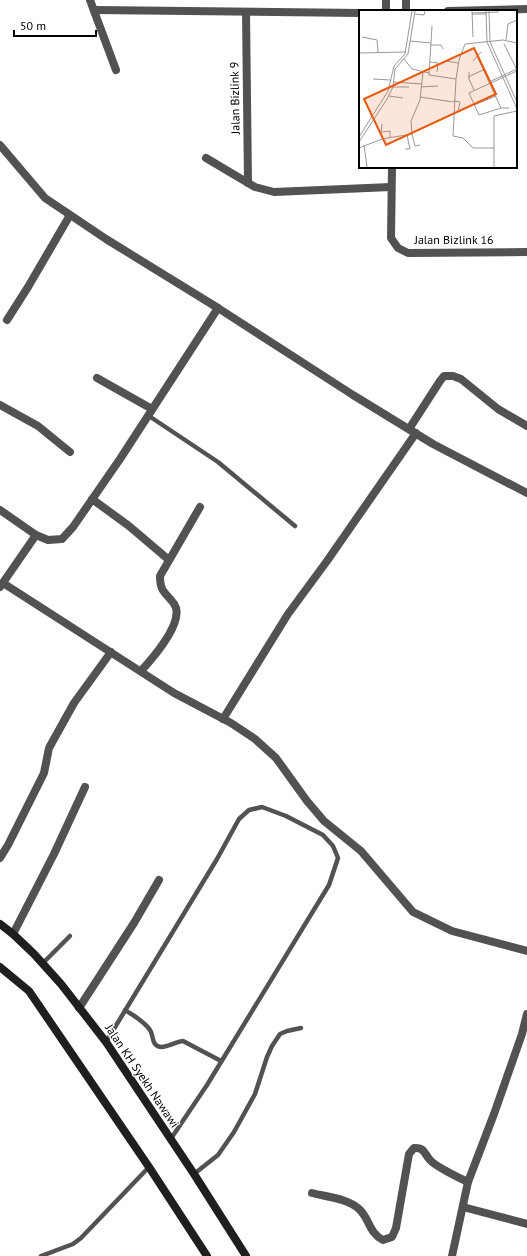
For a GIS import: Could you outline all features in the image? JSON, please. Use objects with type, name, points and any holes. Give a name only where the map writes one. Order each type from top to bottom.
[{"type":"main road","name":"Jalan KH Syekh Nawawi","points":[[0,924],[14,934],[61,984],[106,1042],[194,1174],[246,1256]]},
{"type":"main road","points":[[0,967],[29,991],[149,1167],[207,1256]]},
{"type":"street","points":[[90,0],[116,70]]},
{"type":"street","points":[[488,10],[527,9]]},
{"type":"street","points":[[94,10],[359,12]]},
{"type":"street","name":"Jalan Bizlink 9","points":[[246,12],[248,183]]},
{"type":"street","points":[[0,145],[45,198],[106,239],[145,262],[433,444],[527,493]]},
{"type":"street","points":[[206,158],[248,183],[260,189],[274,192],[391,187]]},
{"type":"street","name":"Jalan Bizlink 16","points":[[392,168],[391,238],[398,248],[408,253],[527,252]]},
{"type":"street","points":[[7,320],[70,215]]},
{"type":"street","points":[[0,510],[36,535],[48,540],[62,540],[73,528],[92,500],[218,308]]},
{"type":"street","points":[[223,719],[288,614],[327,561],[412,431],[444,376],[461,379],[498,409],[527,426]]},
{"type":"street","points":[[97,378],[150,412]]},
{"type":"street","points":[[0,405],[38,426],[70,452]]},
{"type":"street","points":[[92,500],[129,526],[169,560]]},
{"type":"street","points":[[141,671],[172,629],[176,616],[176,607],[160,587],[160,576],[200,506]]},
{"type":"street","points":[[36,535],[1,585],[111,652],[174,693],[223,719],[256,739],[276,758],[307,801],[324,821],[361,851],[413,912],[452,931],[527,951]]},
{"type":"street","points":[[0,858],[44,773],[49,748],[74,703],[111,652]]},
{"type":"street","points":[[14,934],[54,854],[85,787]]},
{"type":"street","points":[[79,1008],[130,929],[159,880]]},
{"type":"street","points":[[452,1256],[468,1182],[494,1114],[522,1034],[527,1014]]},
{"type":"street","points":[[312,1193],[348,1202],[359,1209],[376,1236],[383,1240],[392,1237],[396,1228],[409,1154],[414,1148],[419,1148],[431,1161],[468,1182]]},
{"type":"street","points":[[463,1207],[527,1224]]},
{"type":"lane","points":[[150,412],[218,462],[295,526]]},
{"type":"lane","points":[[106,1042],[217,859],[239,819],[249,810],[262,807],[286,816],[322,835],[333,846],[338,858],[329,885],[207,1085],[170,1140]]},
{"type":"lane","points":[[42,963],[70,936]]},
{"type":"lane","points":[[125,1010],[143,1022],[152,1033],[153,1043],[158,1046],[168,1046],[182,1041],[221,1061]]},
{"type":"lane","points":[[194,1174],[218,1155],[234,1132],[255,1094],[267,1057],[280,1034],[301,1028]]},
{"type":"lane","points":[[41,1256],[73,1244],[81,1238],[149,1167]]}]
